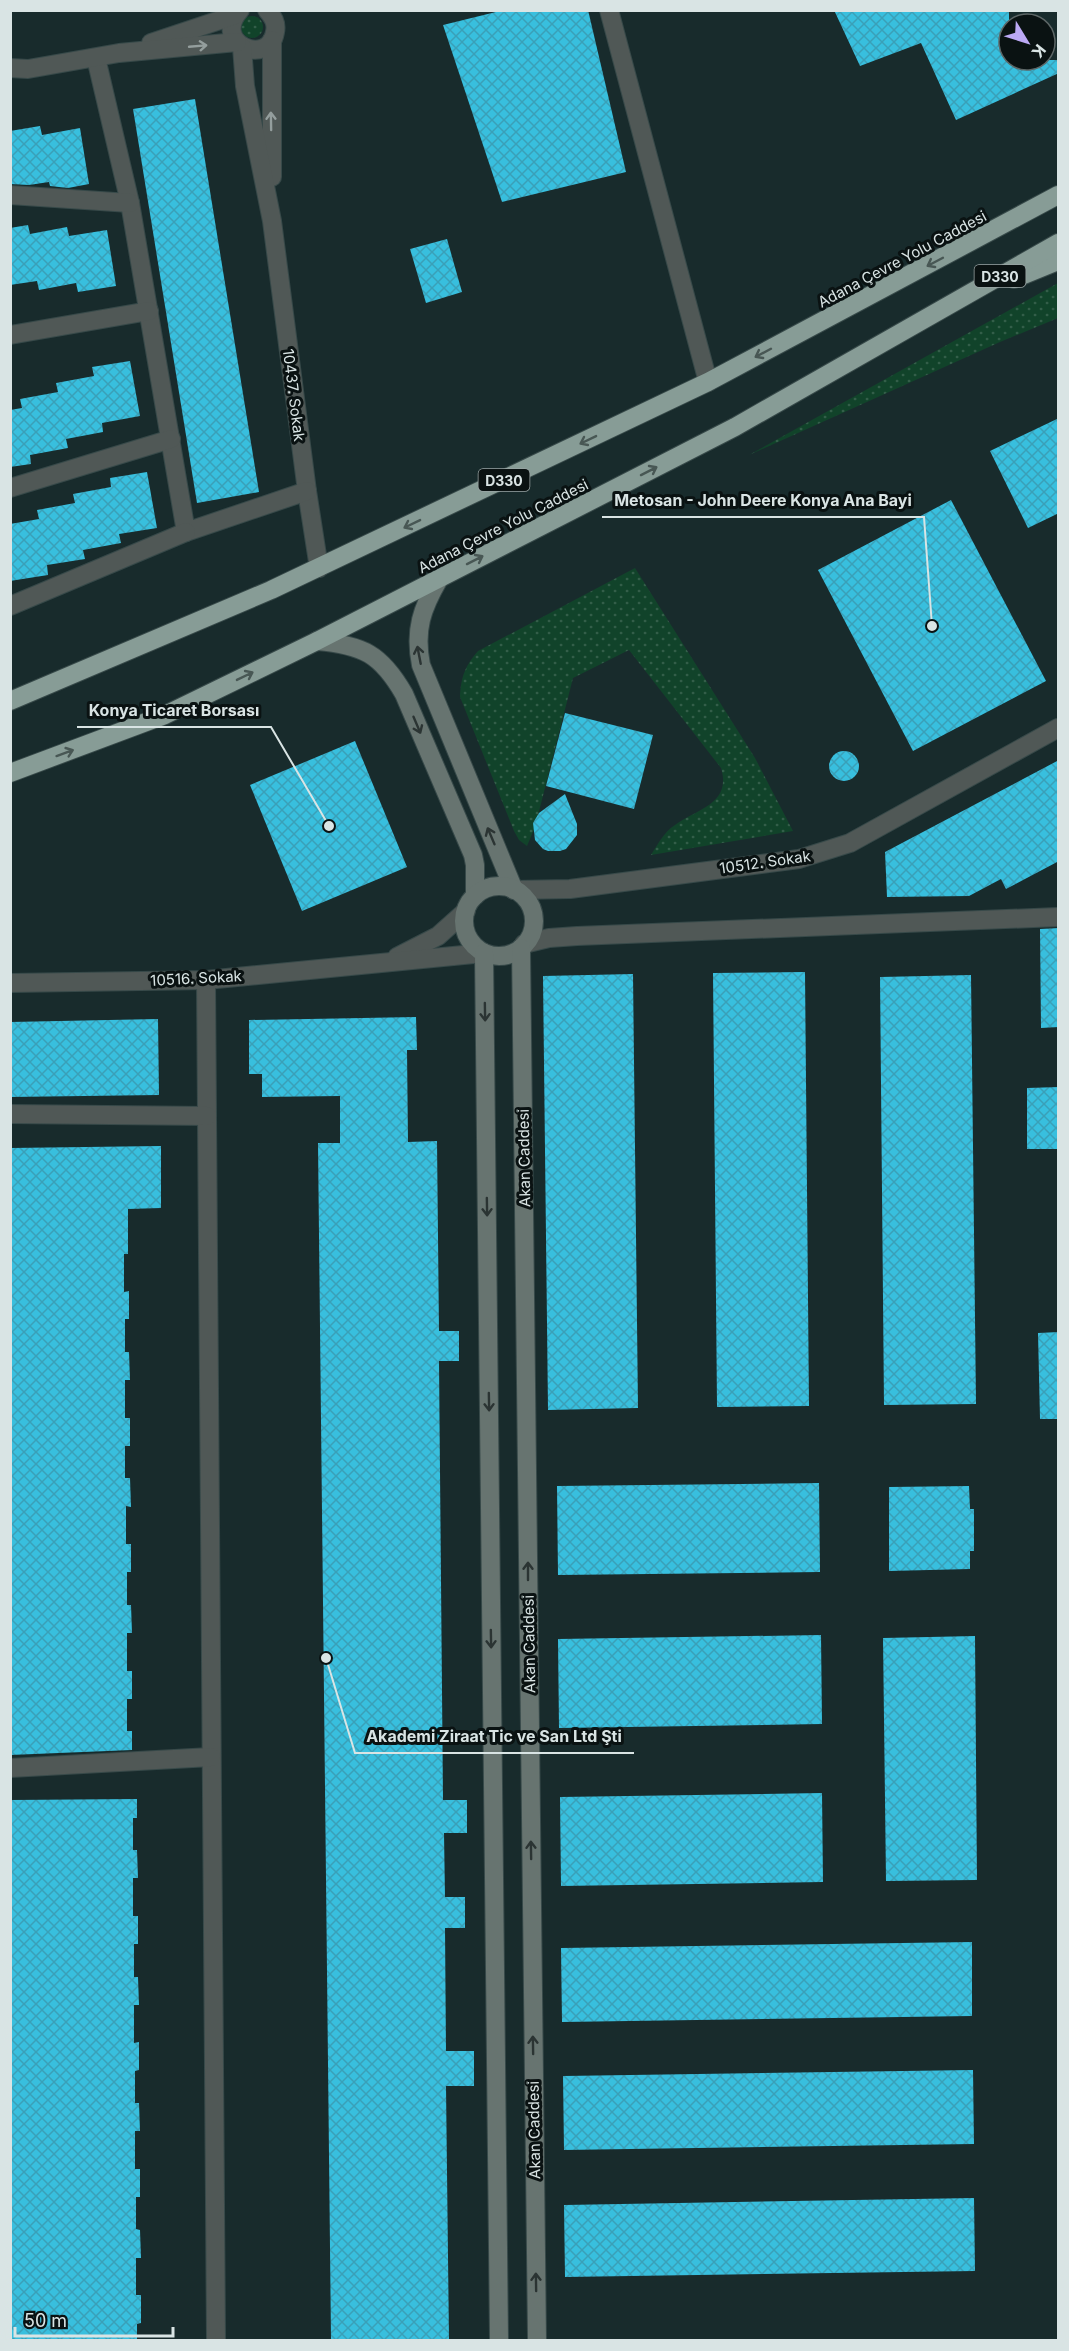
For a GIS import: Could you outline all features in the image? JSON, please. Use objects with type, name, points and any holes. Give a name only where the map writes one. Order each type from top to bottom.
[{"type":"highway","points":[[987,234],[1059,182]]},
{"type":"highway","name":"Adana Çevre Yolu Caddesi","points":[[10,701],[319,568],[708,382],[1059,195]]},
{"type":"highway","name":"Adana Çevre Yolu Caddesi","points":[[10,773],[165,716],[440,579],[735,427],[1059,243]]},
{"type":"highway","points":[[941,310],[1059,261]]},
{"type":"street","points":[[609,10],[708,382]]},
{"type":"street","points":[[119,54],[238,13]]},
{"type":"street","name":"10437. Sokak","points":[[238,13],[231,29],[239,44],[272,221],[306,491],[319,568]]},
{"type":"street","name":"10437. Sokak","points":[[272,13],[276,29],[272,40],[272,221]]},
{"type":"street","points":[[10,68],[28,69],[119,54],[239,44],[255,50],[272,40]]},
{"type":"street","points":[[96,58],[130,203],[186,532]]},
{"type":"street","points":[[10,195],[130,203]]},
{"type":"street","points":[[10,334],[148,311]]},
{"type":"street","points":[[10,488],[171,439]]},
{"type":"street","points":[[10,606],[186,532],[306,491]]},
{"type":"street","points":[[317,641],[342,643],[361,650],[381,661],[393,676],[404,694],[473,855],[475,865],[470,903],[464,922],[466,933],[475,947],[484,953],[500,956],[511,954],[522,946],[532,930],[532,912],[527,902],[514,890],[421,664],[417,646],[418,629],[423,610],[440,579]]},
{"type":"street","name":"10512. Sokak","points":[[514,890],[570,889],[799,859],[823,853],[850,843],[1059,728]]},
{"type":"street","points":[[382,964],[438,936],[485,889],[496,887],[514,890]]},
{"type":"street","points":[[522,946],[564,937],[1059,917]]},
{"type":"street","name":"Akan Caddesi","points":[[522,946],[537,2340]]},
{"type":"street","points":[[484,953],[499,2340]]},
{"type":"street","name":"10516. Sokak","points":[[10,983],[206,980],[484,953]]},
{"type":"street","points":[[206,980],[216,2340]]},
{"type":"street","points":[[10,1114],[207,1116]]},
{"type":"street","points":[[10,1768],[211,1757]]},
{"type":"green space","points":[[248,16],[256,16],[263,23],[263,31],[256,38],[248,38],[241,31],[241,23]]},
{"type":"green space","points":[[1058,283],[1058,318],[749,455]]},
{"type":"green space","points":[[635,568],[755,758],[793,831],[651,855],[671,828],[717,798],[722,790],[723,780],[721,768],[629,650],[573,678],[535,827],[527,846],[519,840],[460,697],[464,672],[478,651]]},
{"type":"building","points":[[504,10],[588,10],[626,172],[502,202],[443,25]]},
{"type":"building","points":[[834,10],[1009,10],[1009,12],[997,12],[997,72],[1057,72],[1057,60],[1059,60],[1059,73],[956,120],[921,43],[860,66]]},
{"type":"building","points":[[195,99],[259,492],[197,503],[133,109]]},
{"type":"building","points":[[40,126],[42,135],[80,128],[89,184],[68,188],[50,186],[49,182],[29,185],[10,184],[10,131]]},
{"type":"building","points":[[28,225],[30,234],[67,227],[69,236],[107,230],[116,286],[78,292],[76,283],[39,290],[37,281],[10,285],[10,228]]},
{"type":"building","points":[[447,239],[462,292],[426,303],[410,249]]},
{"type":"building","points":[[130,361],[140,416],[102,423],[103,432],[66,439],[68,448],[30,455],[31,464],[10,467],[10,410],[22,408],[20,399],[58,392],[56,383],[94,376],[92,367]]},
{"type":"building","points":[[1059,418],[1059,513],[1028,528],[990,451]]},
{"type":"building","points":[[147,472],[157,528],[119,534],[121,543],[83,550],[85,559],[47,565],[48,575],[10,581],[10,524],[39,519],[37,510],[75,503],[73,494],[111,487],[110,478]]},
{"type":"building","points":[[951,500],[1046,681],[913,751],[818,570]]},
{"type":"building","points":[[565,713],[653,735],[634,809],[546,786]]},
{"type":"building","points":[[355,741],[407,867],[302,911],[250,785]]},
{"type":"building","points":[[844,751],[854,756],[859,766],[854,776],[844,781],[834,776],[829,766],[834,756]]},
{"type":"building","points":[[1059,760],[1059,861],[1006,889],[1001,879],[969,896],[887,897],[885,852]]},
{"type":"building","points":[[565,794],[577,824],[577,835],[566,849],[548,851],[535,840],[533,823],[539,813]]},
{"type":"building","points":[[1059,928],[1059,1027],[1041,1028],[1040,929]]},
{"type":"building","points":[[805,972],[809,1406],[717,1407],[713,973]]},
{"type":"building","points":[[633,974],[638,1408],[548,1410],[543,976]]},
{"type":"building","points":[[971,975],[976,1404],[884,1405],[880,977]]},
{"type":"building","points":[[416,1017],[417,1050],[407,1050],[408,1142],[437,1141],[439,1331],[459,1331],[459,1361],[439,1361],[443,1800],[467,1800],[467,1833],[444,1833],[445,1897],[465,1897],[465,1928],[445,1928],[446,2051],[474,2051],[474,2086],[446,2086],[449,2340],[331,2340],[318,1143],[340,1143],[340,1096],[262,1097],[262,1074],[249,1074],[249,1020]]},
{"type":"building","points":[[158,1019],[159,1095],[10,1097],[10,1022]]},
{"type":"building","points":[[1059,1087],[1059,1149],[1027,1149],[1027,1088]]},
{"type":"building","points":[[161,1146],[161,1208],[128,1209],[128,1254],[124,1254],[124,1292],[129,1291],[129,1319],[125,1319],[125,1352],[129,1352],[130,1380],[125,1380],[125,1418],[130,1418],[130,1446],[125,1446],[125,1478],[130,1478],[131,1507],[126,1506],[126,1544],[131,1544],[131,1572],[127,1572],[127,1605],[131,1605],[132,1633],[127,1633],[127,1671],[132,1671],[132,1699],[127,1699],[127,1731],[132,1731],[132,1750],[10,1755],[10,1148]]},
{"type":"building","points":[[1059,1332],[1059,1419],[1040,1419],[1038,1333]]},
{"type":"building","points":[[819,1483],[820,1572],[558,1575],[557,1486]]},
{"type":"building","points":[[969,1486],[970,1509],[974,1509],[974,1551],[970,1551],[970,1569],[889,1571],[889,1487]]},
{"type":"building","points":[[821,1635],[822,1724],[559,1728],[558,1639]]},
{"type":"building","points":[[975,1636],[977,1880],[886,1881],[883,1638]]},
{"type":"building","points":[[822,1793],[823,1882],[561,1886],[560,1797]]},
{"type":"building","points":[[137,1799],[137,1818],[133,1818],[133,1850],[137,1850],[138,1878],[133,1878],[133,1916],[138,1916],[138,1944],[134,1944],[134,1977],[138,1977],[139,2005],[134,2005],[134,2043],[139,2042],[139,2070],[135,2071],[135,2103],[139,2103],[140,2131],[135,2131],[135,2169],[140,2169],[140,2197],[136,2197],[136,2229],[140,2230],[141,2258],[136,2258],[136,2295],[141,2295],[141,2323],[137,2324],[137,2340],[10,2340],[10,1800]]},
{"type":"building","points":[[972,1942],[972,2016],[562,2022],[561,1948]]},
{"type":"building","points":[[973,2070],[974,2144],[564,2150],[563,2076]]},
{"type":"building","points":[[974,2198],[975,2271],[565,2277],[564,2205]]},
{"type":"place","name":"Metosan - John Deere Konya Ana Bayi","points":[[932,626]]},
{"type":"place","name":"Konya Ticaret Borsası","points":[[329,826]]},
{"type":"place","name":"Akademi Ziraat Tic ve San Ltd Şti","points":[[326,1658]]}]
